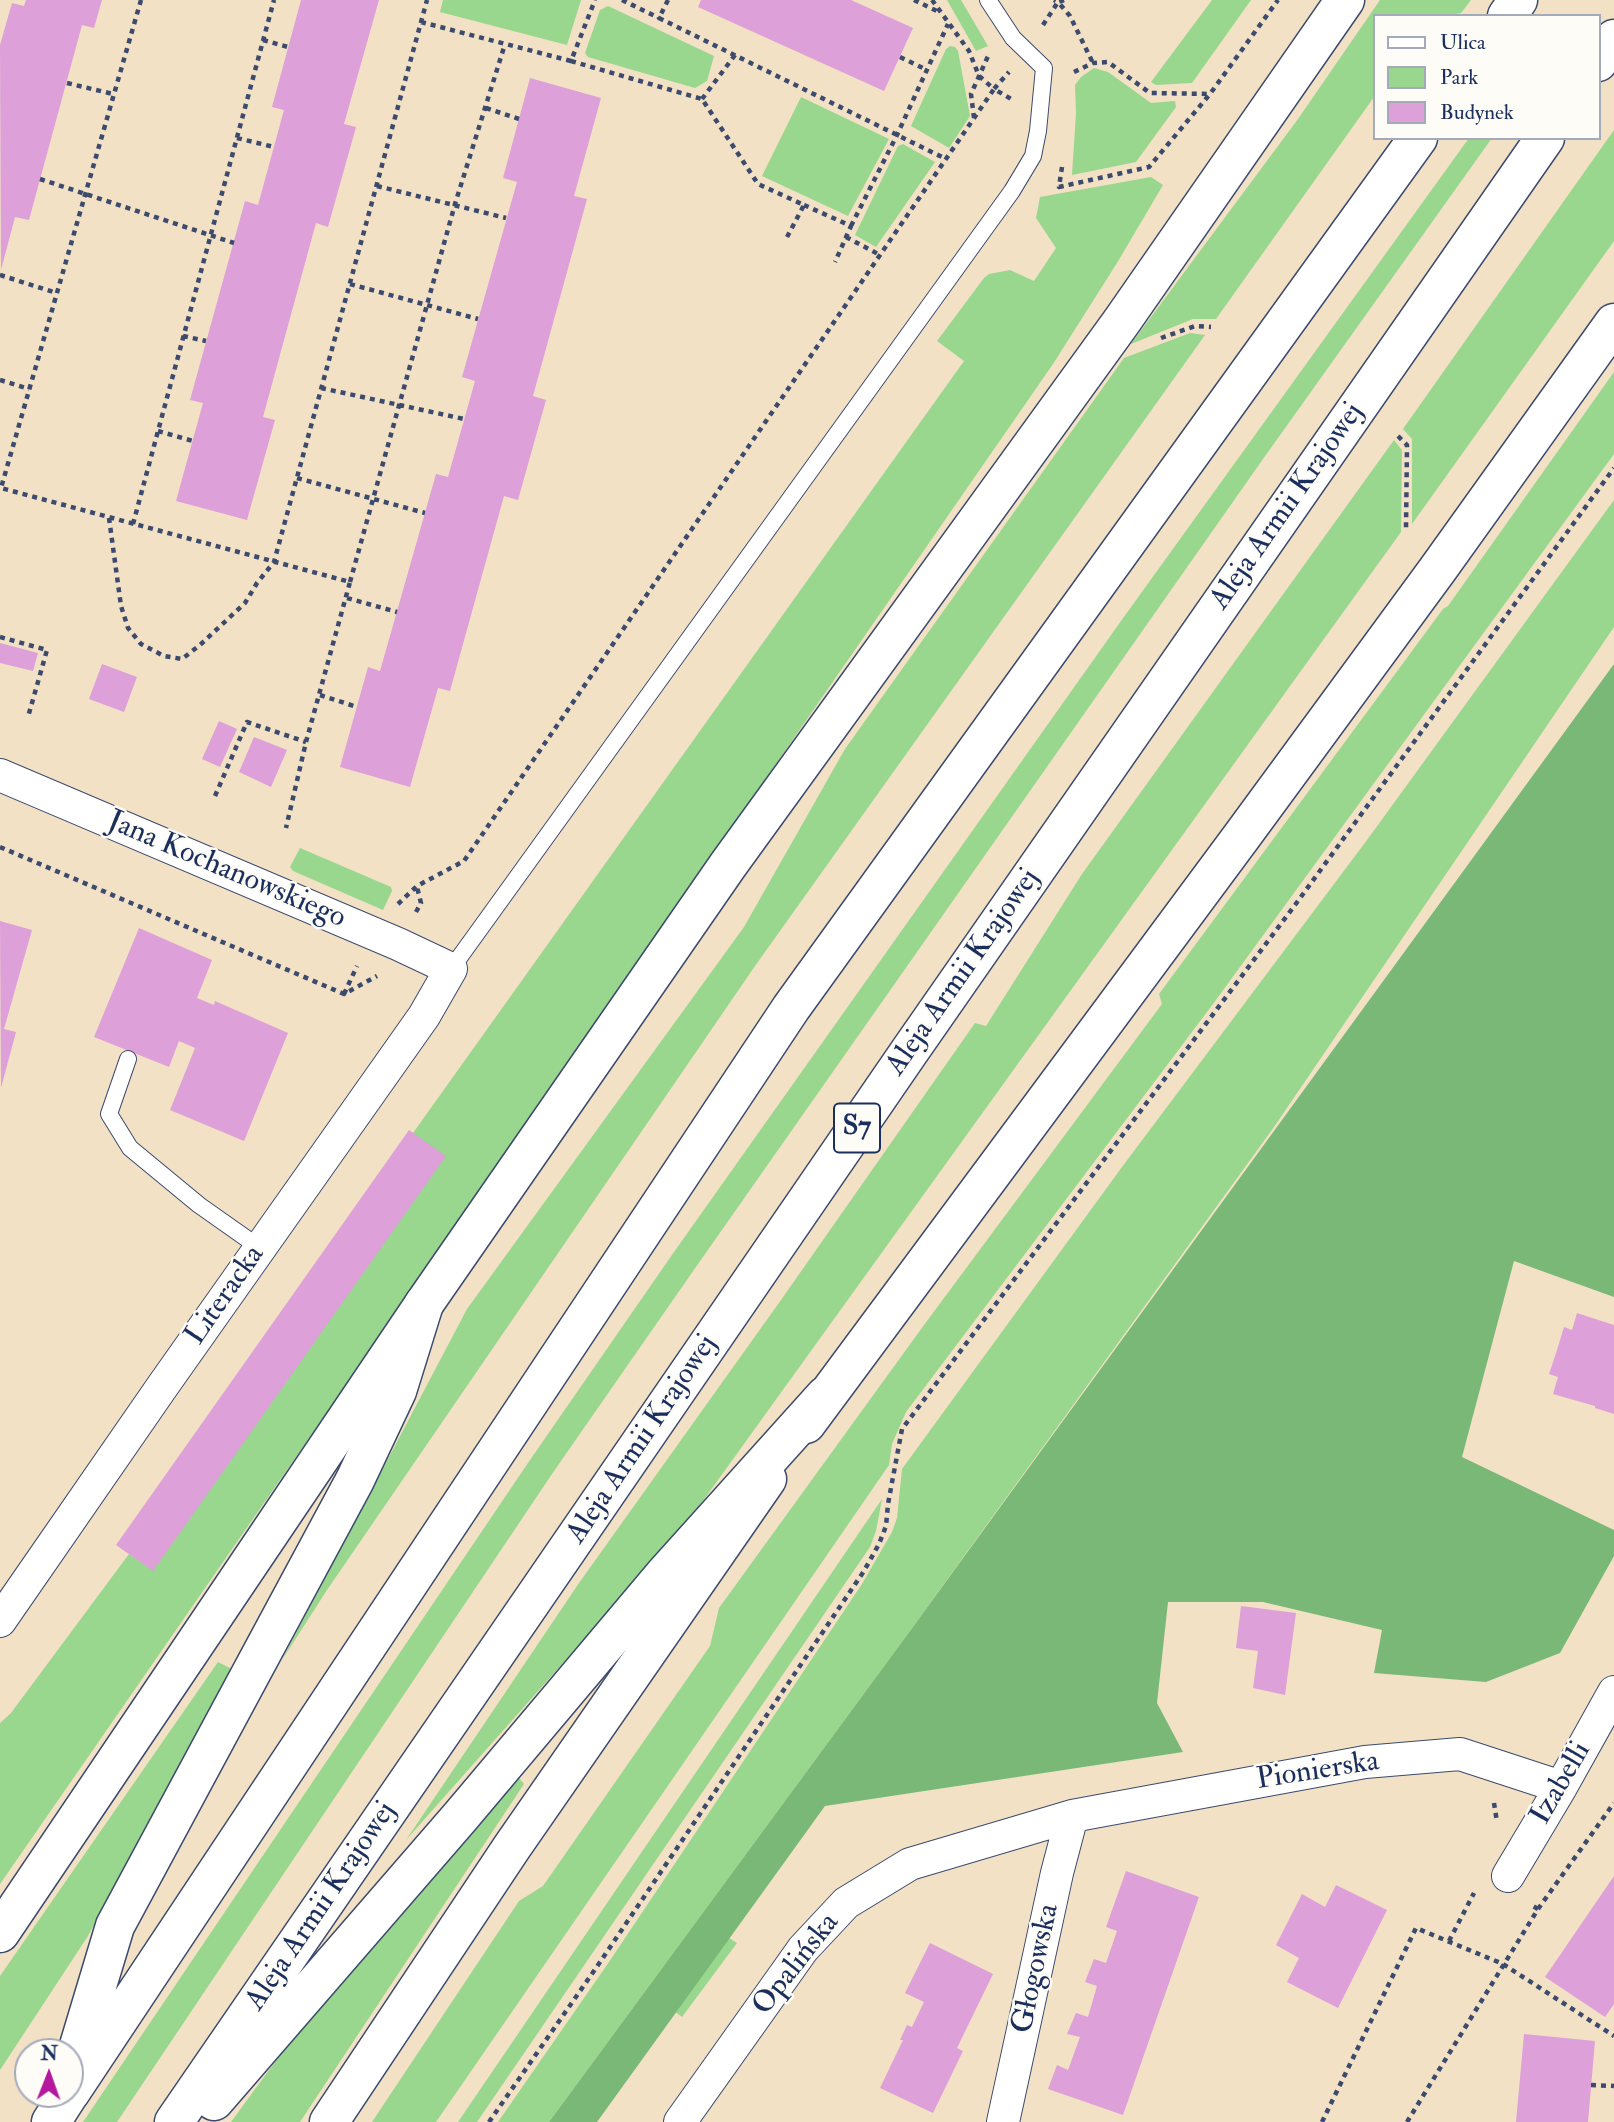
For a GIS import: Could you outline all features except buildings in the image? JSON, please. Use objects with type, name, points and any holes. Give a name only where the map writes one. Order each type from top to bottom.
[{"type":"main road","points":[[0,1933],[424,1304],[728,865],[1114,333],[1345,0]]},
{"type":"main road","points":[[1600,59],[1614,39]]},
{"type":"main road","points":[[84,2068],[791,1008],[1417,140]]},
{"type":"main road","name":"Aleja Armii Krajowej","points":[[174,2122],[909,1052],[1544,140]]},
{"type":"main road","points":[[329,2122],[512,1847],[825,1396],[1242,836],[1614,323]]},
{"type":"main road","points":[[82,2038],[115,1926],[355,1480],[397,1391],[424,1304]]},
{"type":"main road","points":[[196,2122],[664,1576],[825,1396]]},
{"type":"street","name":"Jana Kochanowskiego","points":[[0,775],[451,969]]},
{"type":"street","name":"Literacka","points":[[0,1621],[424,1016],[451,969]]},
{"type":"street","name":"Izabelli","points":[[1508,1876],[1562,1787],[1614,1692]]},
{"type":"street","name":"Pionierska","points":[[1072,1816],[1365,1762],[1460,1754],[1562,1787]]},
{"type":"street","name":"Opalińska","points":[[680,2122],[803,1949],[846,1903],[910,1864],[1072,1816]]},
{"type":"street","name":"Głogowska","points":[[1003,2122],[1072,1816]]},
{"type":"lane","points":[[451,969],[1018,183],[1033,156],[1044,68],[1013,38],[988,0]]},
{"type":"lane","points":[[128,1059],[109,1114],[130,1148],[200,1205],[260,1248]]},
{"type":"path","points":[[141,0],[0,490],[350,582]]},
{"type":"path","points":[[133,524],[274,0]]},
{"type":"path","points":[[108,517],[121,606],[128,628],[141,644],[164,656],[182,659],[200,645],[245,603],[274,562],[427,0]]},
{"type":"path","points":[[571,61],[595,0]]},
{"type":"path","points":[[622,0],[946,159]]},
{"type":"path","points":[[659,18],[667,0]]},
{"type":"path","points":[[914,0],[940,12]]},
{"type":"path","points":[[1064,0],[1058,2],[1070,16],[1093,63]]},
{"type":"path","points":[[1063,160],[1059,187],[1149,167],[1210,94],[1278,0]]},
{"type":"path","points":[[421,22],[702,99],[758,184],[851,226]]},
{"type":"path","points":[[835,261],[948,24]]},
{"type":"path","points":[[263,40],[288,47]]},
{"type":"path","points":[[286,828],[306,742],[401,404],[426,304],[505,44]]},
{"type":"path","points":[[702,99],[735,55]]},
{"type":"path","points":[[900,57],[927,70]]},
{"type":"path","points":[[1071,78],[1074,71],[1093,63],[1108,62],[1150,93],[1210,94]]},
{"type":"path","points":[[67,83],[114,94]]},
{"type":"path","points":[[0,847],[344,994],[376,977],[421,903],[417,886],[464,861],[994,89]]},
{"type":"path","points":[[486,108],[519,119]]},
{"type":"path","points":[[237,138],[274,147]]},
{"type":"path","points":[[40,179],[234,243]]},
{"type":"path","points":[[377,186],[506,218]]},
{"type":"path","points":[[786,239],[804,205]]},
{"type":"path","points":[[846,237],[880,255]]},
{"type":"path","points":[[0,275],[57,293]]},
{"type":"path","points":[[350,284],[478,319]]},
{"type":"path","points":[[1150,342],[1195,326],[1211,327]]},
{"type":"path","points":[[183,337],[206,341]]},
{"type":"path","points":[[0,380],[30,389]]},
{"type":"path","points":[[321,388],[464,419]]},
{"type":"path","points":[[158,431],[193,441]]},
{"type":"path","points":[[1398,436],[1407,445],[1406,529]]},
{"type":"path","points":[[489,2122],[864,1571],[886,1527],[902,1429],[1295,905],[1614,468]]},
{"type":"path","points":[[297,478],[425,513]]},
{"type":"path","points":[[347,597],[397,612]]},
{"type":"path","points":[[0,637],[47,650],[28,717]]},
{"type":"path","points":[[320,695],[357,707]]},
{"type":"path","points":[[215,796],[247,722],[306,742]]},
{"type":"path","points":[[1493,1795],[1497,1823]]},
{"type":"path","points":[[1407,2122],[1538,1909],[1614,1803]]},
{"type":"path","points":[[1450,1941],[1476,1889]]},
{"type":"path","points":[[1529,1904],[1538,1909]]},
{"type":"path","points":[[1322,2122],[1416,1928],[1503,1964],[1614,2036]]},
{"type":"path","points":[[1591,2085],[1614,2086]]},
{"type":"green space","points":[[443,0],[581,0],[567,45],[440,12]]},
{"type":"green space","points":[[947,0],[961,0],[988,46],[976,51]]},
{"type":"green space","points":[[1212,0],[1251,0],[1192,83],[1156,85],[1151,82]]},
{"type":"green space","points":[[1380,0],[1471,0],[1461,13],[1456,14],[1372,14],[1372,100],[1216,319],[1193,319],[1131,344],[1298,119]]},
{"type":"green space","points":[[608,6],[714,56],[707,81],[695,88],[588,57],[585,53],[600,10]]},
{"type":"green space","points":[[950,46],[958,51],[970,116],[949,148],[911,126],[946,49]]},
{"type":"green space","points":[[1094,68],[1108,72],[1151,103],[1175,101],[1176,107],[1136,162],[1072,175],[1075,85]]},
{"type":"green space","points":[[801,97],[889,139],[848,216],[762,176]]},
{"type":"green space","points":[[1614,130],[1614,241],[1412,524],[1412,439],[1403,429]]},
{"type":"green space","points":[[1468,140],[1491,140],[1263,459],[554,1471],[117,2122],[83,2122],[530,1460],[1121,621]]},
{"type":"green space","points":[[903,144],[935,162],[876,247],[855,235],[898,146]]},
{"type":"green space","points":[[1151,177],[1163,185],[1053,364],[0,1884],[0,1723],[11,1713],[129,1554],[153,1570],[413,1133],[964,361],[937,341],[989,274],[1010,270],[1034,281],[1056,248],[1036,218],[1040,197]]},
{"type":"green space","points":[[1190,333],[1205,335],[755,966],[327,1590],[282,1660],[467,1309],[744,927],[845,749],[1124,358]]},
{"type":"green space","points":[[1614,372],[1614,454],[1213,1004],[906,1412],[892,1444],[889,1465],[436,2122],[372,2122],[519,1901],[543,1886],[710,1646],[719,1608],[1162,1004],[1159,994],[1443,609],[1448,606]]},
{"type":"green space","points":[[1394,440],[1402,450],[1401,532],[687,1523],[406,1840],[579,1583],[975,1023],[986,1026],[1082,874]]},
{"type":"green space","points":[[1614,500],[1614,627],[1274,1127],[907,1635],[549,2122],[498,2122],[609,1962],[862,1584],[892,1532],[897,1518],[902,1469],[1122,1167],[1367,840]]},
{"type":"green space","points":[[1614,664],[1614,1297],[1514,1261],[1462,1457],[1614,1530],[1614,1556],[1560,1653],[1486,1682],[1374,1673],[1382,1630],[1263,1602],[1168,1602],[1157,1703],[1183,1752],[825,1806],[597,2122],[549,2122],[907,1635]]},
{"type":"green space","points":[[300,848],[391,887],[392,891],[383,910],[293,871],[290,867]]},
{"type":"green space","points":[[882,1499],[870,1547],[477,2122],[458,2122]]},
{"type":"green space","points":[[218,1662],[232,1669],[88,1936],[21,2038],[14,2038],[14,2049],[0,2070],[0,1976]]},
{"type":"green space","points":[[519,1778],[524,1784],[300,2122],[231,2122],[316,2006],[388,1919]]},
{"type":"green space","points":[[710,1926],[737,1943],[682,2017],[654,1996]]}]
